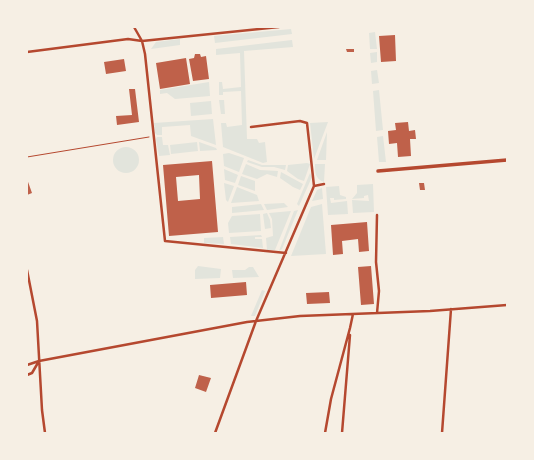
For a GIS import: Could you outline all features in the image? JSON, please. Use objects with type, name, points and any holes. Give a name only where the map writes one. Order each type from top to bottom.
[{"type":"street","points":[[134,27],[142,41],[165,241],[286,253]]},
{"type":"street","points":[[27,52],[128,39],[142,41],[279,27]]},
{"type":"street","points":[[215,433],[256,321],[315,182],[307,124],[300,121],[251,127]]},
{"type":"street","points":[[378,171],[507,160]]},
{"type":"street","points":[[314,186],[324,184]]},
{"type":"street","points":[[377,215],[376,262],[379,291],[377,313]]},
{"type":"street","points":[[27,270],[37,321],[42,410],[45,433]]},
{"type":"street","points":[[27,365],[39,361],[256,321],[300,316],[507,305]]},
{"type":"street","points":[[442,433],[450,309]]},
{"type":"street","points":[[342,433],[352,314]]},
{"type":"street","points":[[325,433],[330,399],[350,328]]},
{"type":"street","points":[[27,375],[32,374],[39,361]]},
{"type":"path","points":[[27,157],[154,137]]},
{"type":"shaded area","points":[[291,29],[292,34],[215,43],[214,36]]},
{"type":"shaded area","points":[[375,32],[377,49],[370,49],[369,33]]},
{"type":"shaded area","points":[[180,39],[180,45],[151,49],[156,42]]},
{"type":"shaded area","points":[[292,40],[293,47],[244,51],[247,139],[257,139],[259,143],[265,142],[267,162],[263,163],[223,147],[221,123],[226,123],[227,127],[242,125],[241,91],[223,92],[223,95],[219,95],[219,82],[222,82],[223,89],[241,87],[240,53],[216,55],[216,49]]},
{"type":"shaded area","points":[[377,52],[377,62],[371,63],[370,53]]},
{"type":"shaded area","points":[[377,70],[379,83],[372,84],[371,71]]},
{"type":"shaded area","points":[[209,82],[210,96],[175,99],[167,93],[160,94],[160,90]]},
{"type":"shaded area","points":[[379,90],[383,130],[376,131],[373,91]]},
{"type":"shaded area","points":[[219,100],[224,100],[225,114],[221,114]]},
{"type":"shaded area","points":[[211,101],[212,114],[191,116],[190,103]]},
{"type":"shaded area","points":[[213,119],[216,145],[191,136],[190,125],[162,127],[162,135],[157,135],[155,133],[154,123]]},
{"type":"shaded area","points":[[328,122],[314,159],[310,123]]},
{"type":"shaded area","points":[[327,132],[326,160],[317,160]]},
{"type":"shaded area","points":[[383,136],[386,162],[379,162],[377,137]]},
{"type":"shaded area","points":[[157,137],[162,137],[163,145],[168,145],[170,155],[159,156],[156,139]]},
{"type":"shaded area","points":[[197,142],[198,151],[171,154],[170,145]]},
{"type":"shaded area","points":[[199,142],[216,148],[217,150],[200,151]]},
{"type":"shaded area","points":[[126,147],[135,151],[139,160],[135,169],[126,173],[117,169],[113,160],[117,151]]},
{"type":"shaded area","points":[[229,153],[244,158],[239,172],[224,166],[223,154]]},
{"type":"shaded area","points":[[248,160],[262,165],[286,165],[285,170],[274,167],[262,167],[247,162]]},
{"type":"shaded area","points":[[246,164],[260,170],[278,171],[277,177],[267,174],[257,179],[242,174]]},
{"type":"shaded area","points":[[310,164],[304,181],[298,179],[287,171],[288,165]]},
{"type":"shaded area","points":[[315,164],[325,164],[324,182],[317,177],[315,172]]},
{"type":"shaded area","points":[[224,169],[238,175],[235,183],[225,180]]},
{"type":"shaded area","points":[[281,172],[303,184],[300,190],[280,178]]},
{"type":"shaded area","points":[[310,173],[312,177],[299,206],[297,204]]},
{"type":"shaded area","points":[[241,176],[255,181],[255,191],[238,185]]},
{"type":"shaded area","points":[[224,183],[234,186],[228,202],[226,200]]},
{"type":"shaded area","points":[[373,184],[374,212],[353,213],[352,200],[369,201],[368,195],[364,196],[364,198],[352,199],[357,193],[357,185]]},
{"type":"shaded area","points":[[339,186],[340,195],[346,197],[346,199],[334,200],[334,198],[330,198],[331,203],[347,201],[348,214],[328,215],[326,187]]},
{"type":"shaded area","points":[[237,187],[257,195],[259,201],[231,203]]},
{"type":"shaded area","points":[[322,188],[323,199],[312,201],[317,190]]},
{"type":"shaded area","points":[[284,203],[288,207],[267,210],[264,204]]},
{"type":"shaded area","points":[[261,204],[264,210],[232,213],[232,207]]},
{"type":"shaded area","points":[[322,204],[326,254],[291,256],[311,207]]},
{"type":"shaded area","points":[[298,210],[282,249],[279,251],[294,211]]},
{"type":"shaded area","points":[[291,211],[275,250],[267,250],[266,238],[273,236],[272,219],[269,213]]},
{"type":"shaded area","points":[[267,213],[271,228],[265,229],[263,214]]},
{"type":"shaded area","points":[[260,214],[261,231],[229,233],[228,223],[232,216]]},
{"type":"shaded area","points":[[261,235],[262,237],[255,237],[255,239],[262,239],[263,248],[231,244],[230,237]]},
{"type":"shaded area","points":[[223,237],[224,244],[204,243],[204,238]]},
{"type":"shaded area","points":[[198,266],[221,269],[220,278],[195,279],[195,270]]},
{"type":"shaded area","points":[[249,267],[253,267],[259,277],[233,278],[232,270],[245,270]]},
{"type":"shaded area","points":[[262,290],[265,291],[255,316],[251,316]]},
{"type":"building","points":[[395,35],[396,61],[381,62],[379,36]]},
{"type":"building","points":[[346,49],[354,49],[354,52],[347,52]]},
{"type":"building","points":[[195,54],[200,54],[201,57],[206,56],[209,79],[193,81],[189,59],[194,58]]},
{"type":"building","points":[[186,58],[190,84],[160,89],[156,63]]},
{"type":"building","points":[[124,59],[126,71],[106,74],[104,62]]},
{"type":"building","points":[[129,89],[135,89],[139,122],[117,125],[116,116],[132,115]]},
{"type":"building","points":[[408,122],[409,131],[415,130],[416,139],[410,139],[411,156],[398,157],[397,143],[389,144],[388,131],[396,130],[395,123]]},
{"type":"building","points":[[212,161],[218,232],[169,236],[163,165]],"holes":[[[199,175],[200,199],[178,201],[176,177]]]},
{"type":"building","points":[[27,179],[32,193],[27,195]]},
{"type":"building","points":[[419,183],[424,183],[425,190],[420,190]]},
{"type":"building","points":[[367,222],[369,251],[359,252],[358,239],[342,241],[343,254],[333,255],[331,225]]},
{"type":"building","points":[[371,266],[374,304],[361,305],[358,267]]},
{"type":"building","points":[[246,282],[247,295],[211,298],[210,285]]},
{"type":"building","points":[[329,292],[330,303],[307,304],[306,293]]},
{"type":"building","points":[[199,375],[211,378],[206,392],[195,388]]}]
